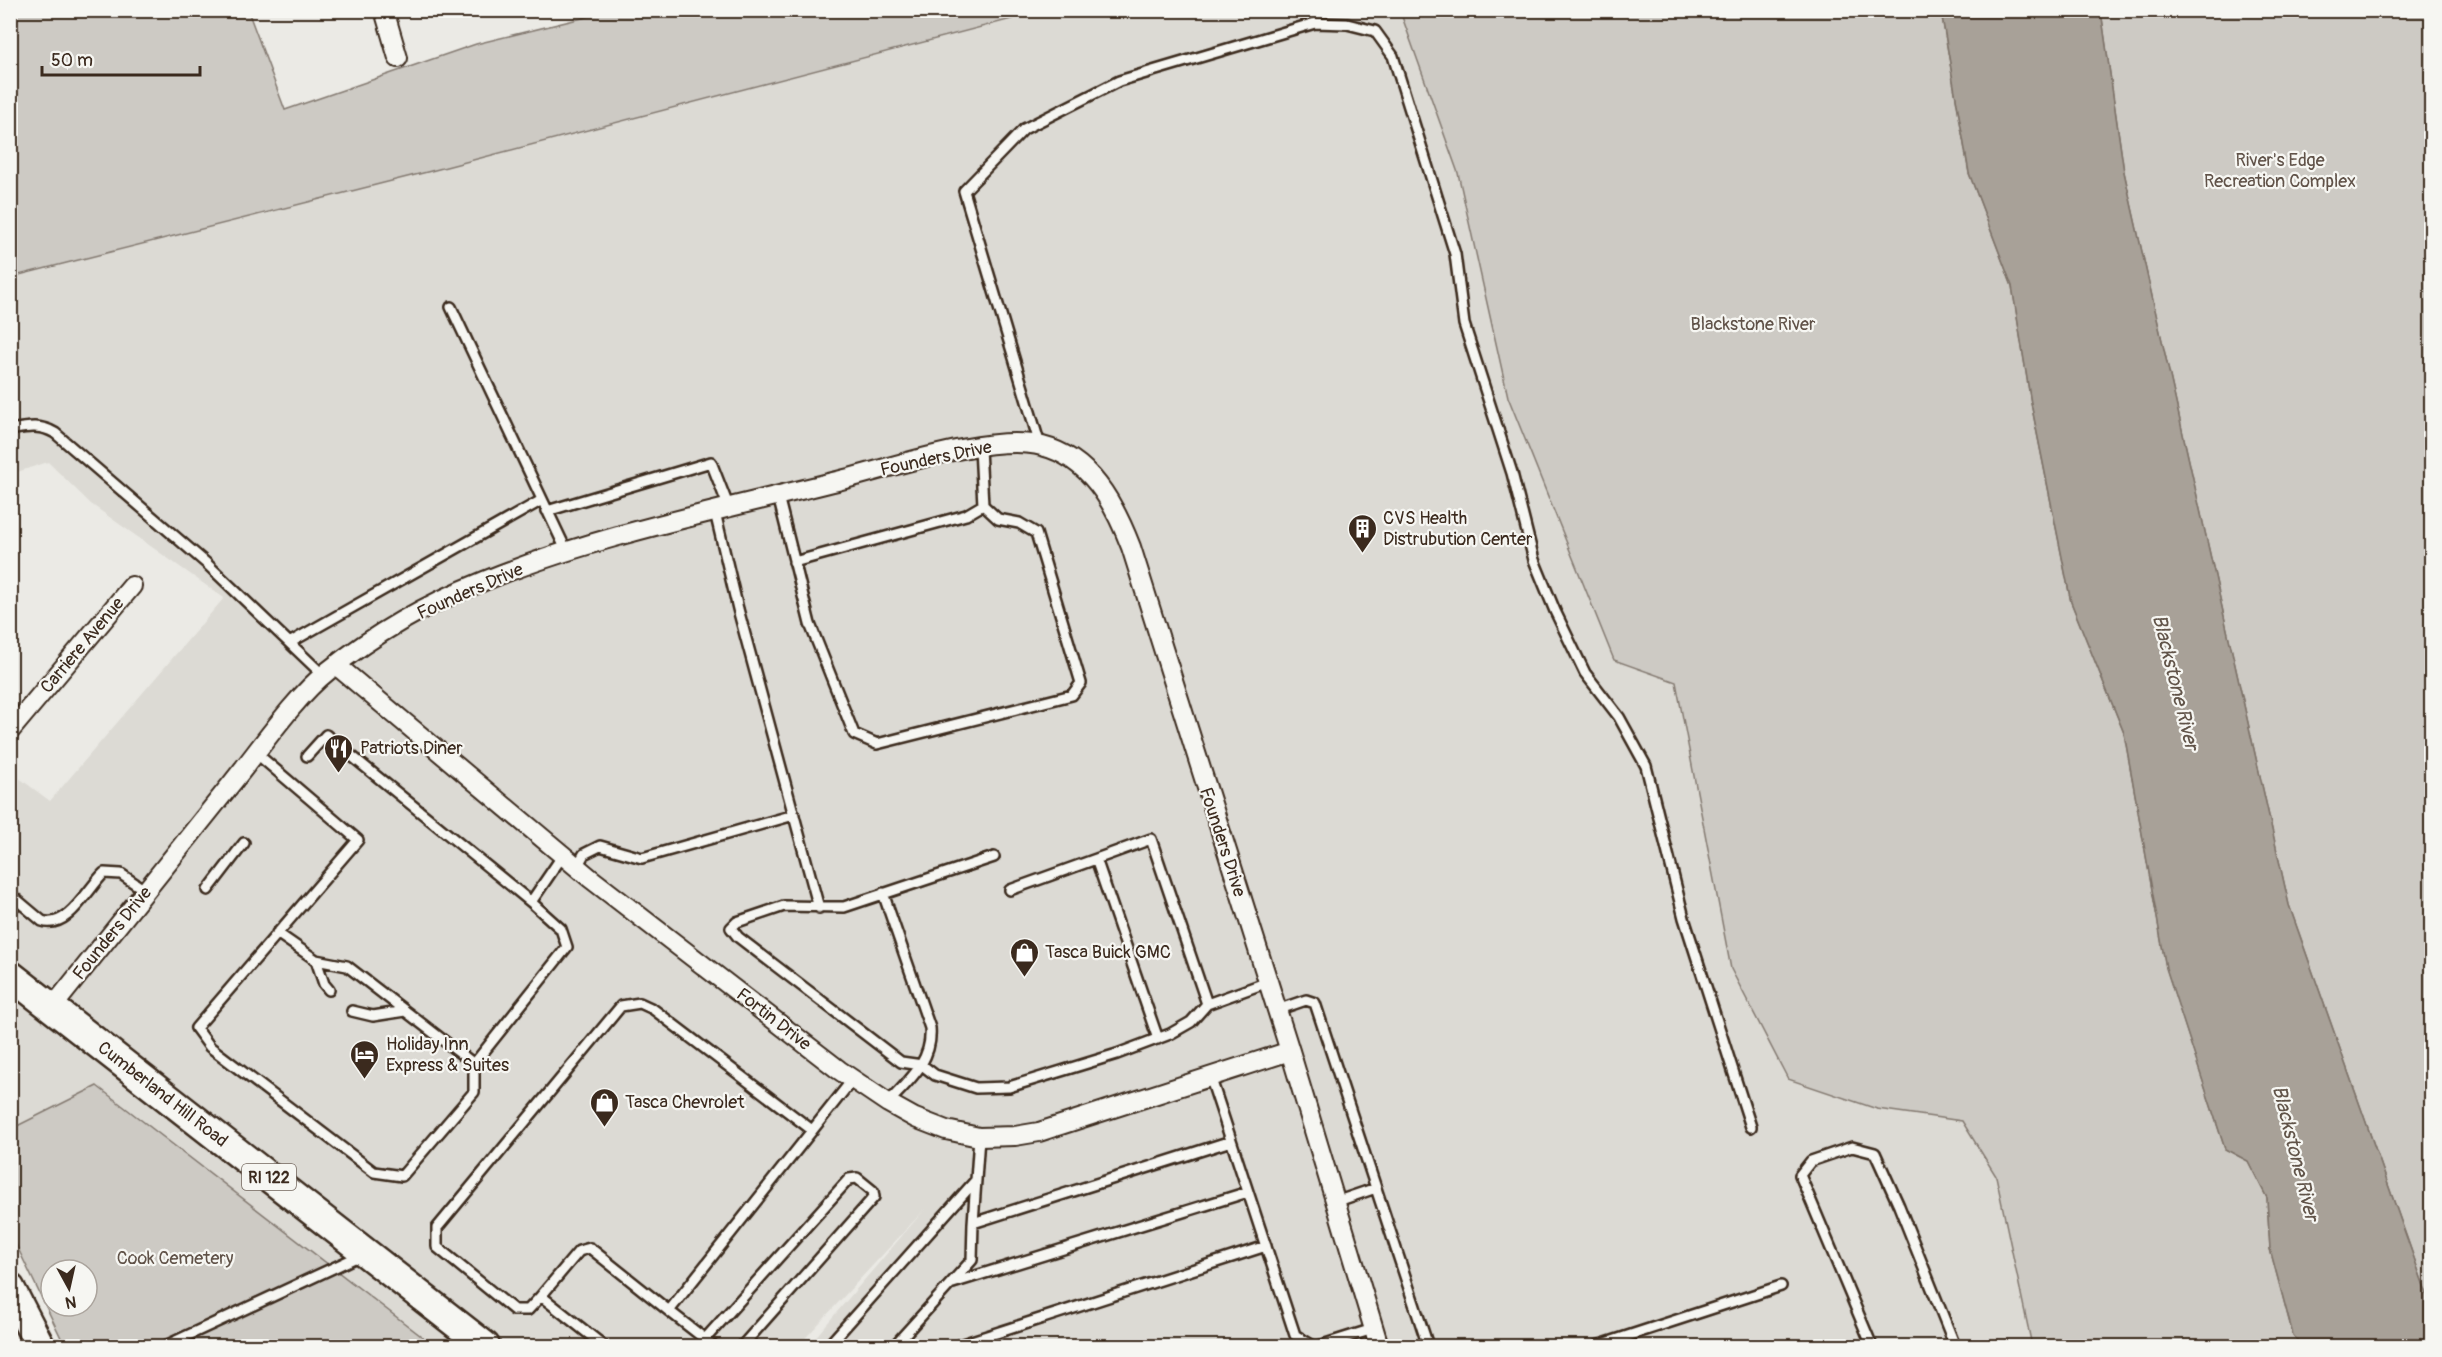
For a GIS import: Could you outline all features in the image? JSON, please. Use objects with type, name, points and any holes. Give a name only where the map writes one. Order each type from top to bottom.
[{"type":"main road","name":"Cumberland Hill Road","points":[[10,975],[485,1347]]},
{"type":"main road","points":[[10,1288],[40,1347]]},
{"type":"street","points":[[384,10],[398,58]]},
{"type":"street","name":"Founders Drive","points":[[52,1008],[256,753],[329,670],[367,643],[433,604],[482,581],[567,552],[722,510],[980,448],[1010,443],[1040,445],[1070,457],[1093,477],[1121,521],[1290,1051],[1379,1347]]},
{"type":"street","name":"Carriere Avenue","points":[[10,732],[132,586]]},
{"type":"street","name":"Fortin Drive","points":[[329,670],[577,867],[853,1079],[888,1103],[936,1126],[979,1137],[1015,1136],[1039,1132],[1290,1051]]},
{"type":"lane","points":[[1040,445],[964,191],[1024,129],[1119,81],[1314,24],[1347,24],[1375,31],[1393,56],[1455,254],[1464,324],[1512,472],[1534,560],[1555,611],[1585,672],[1619,717],[1646,766],[1684,918],[1751,1127]]},
{"type":"lane","points":[[451,306],[567,552]]},
{"type":"lane","points":[[10,430],[30,426],[46,428],[55,433],[206,563],[291,642],[329,670]]},
{"type":"lane","points":[[777,496],[810,624],[854,734],[877,744],[1072,695],[1081,683],[1036,533],[1019,523],[998,519],[983,505],[980,448]]},
{"type":"lane","points":[[547,511],[711,462],[794,815],[819,908]]},
{"type":"lane","points":[[291,642],[542,500]]},
{"type":"lane","points":[[794,562],[966,515],[983,505]]},
{"type":"lane","points":[[256,753],[358,840],[196,1028],[210,1047],[374,1172],[402,1176],[474,1092],[474,1064],[567,947],[561,929],[531,902],[326,735],[307,756]]},
{"type":"lane","points":[[577,867],[584,854],[600,846],[642,858],[794,815]]},
{"type":"lane","points":[[1011,890],[1151,839],[1207,1004]]},
{"type":"lane","points":[[208,890],[244,843]]},
{"type":"lane","points":[[531,902],[563,855]]},
{"type":"lane","points":[[994,857],[844,907],[784,906],[737,922],[731,928],[738,937],[901,1062],[921,1065],[935,1075],[976,1088],[1009,1087],[1158,1039],[1191,1022],[1207,1004],[1268,982]]},
{"type":"lane","points":[[1096,859],[1158,1039]]},
{"type":"lane","points":[[10,894],[42,921],[48,923],[65,917],[104,873],[121,874],[146,891]]},
{"type":"lane","points":[[883,893],[930,1028],[932,1046],[921,1065],[888,1103]]},
{"type":"lane","points":[[277,933],[316,960],[346,966],[474,1064]]},
{"type":"lane","points":[[316,960],[324,984],[329,990]]},
{"type":"lane","points":[[1277,1010],[1306,1000],[1315,1003],[1428,1347]]},
{"type":"lane","points":[[714,1347],[590,1248],[579,1251],[528,1310],[514,1310],[437,1247],[437,1228],[621,1006],[640,1003],[653,1009],[812,1130]]},
{"type":"lane","points":[[352,1011],[373,1016],[405,1011]]},
{"type":"lane","points":[[1210,1076],[1295,1335],[1313,1347]]},
{"type":"lane","points":[[669,1311],[853,1079]]},
{"type":"lane","points":[[894,1347],[954,1283],[972,1260],[979,1137]]},
{"type":"lane","points":[[974,1223],[1231,1141]]},
{"type":"lane","points":[[1872,1347],[1800,1175],[1811,1161],[1852,1147],[1875,1153],[1955,1347]]},
{"type":"lane","points":[[705,1339],[849,1179],[857,1178],[873,1191],[874,1197],[742,1347]]},
{"type":"lane","points":[[828,1347],[976,1180]]},
{"type":"lane","points":[[1335,1202],[1376,1188]]},
{"type":"lane","points":[[954,1283],[1248,1192]]},
{"type":"lane","points":[[956,1347],[1266,1246]]},
{"type":"lane","points":[[165,1347],[366,1253]]},
{"type":"lane","points":[[1598,1347],[1781,1286]]},
{"type":"lane","points":[[541,1296],[604,1347]]},
{"type":"lane","points":[[1319,1347],[1373,1329]]},
{"type":"shaded area","points":[[1042,11],[1400,11],[1458,173],[1508,397],[1614,660],[1676,682],[1697,786],[1877,1109],[1962,1121],[1996,1176],[2032,1346],[808,1346],[924,1210],[798,1346],[434,1346],[97,1086],[11,1129],[11,772],[50,801],[224,598],[91,504],[48,462],[11,474],[11,277],[431,171]]},
{"type":"green space","points":[[11,10],[248,11],[285,110],[476,44],[611,11],[1042,11],[431,171],[11,277]]},
{"type":"green space","name":"Blackstone River","points":[[1400,11],[1941,11],[1969,173],[2012,286],[2031,403],[2071,602],[2124,733],[2166,967],[2225,1149],[2248,1161],[2267,1198],[2270,1249],[2293,1335],[2302,1346],[2032,1346],[1996,1176],[1962,1121],[1877,1109],[1788,1079],[1731,969],[1676,682],[1614,660],[1508,397],[1458,173]]},
{"type":"green space","name":"River's Edge Recreation Complex","points":[[2101,11],[2431,11],[2431,1306],[2289,905],[2124,172]]},
{"type":"green space","name":"Cook Cemetery","points":[[97,1086],[434,1346],[65,1346],[52,1318],[99,1318],[99,1258],[39,1258],[39,1292],[11,1234],[11,1129]]},
{"type":"water","name":"Blackstone River","points":[[1941,11],[2101,11],[2124,172],[2289,905],[2431,1306],[2431,1346],[2302,1346],[2293,1335],[2270,1249],[2267,1198],[2248,1161],[2225,1149],[2166,968],[2124,733],[2071,602],[2031,403],[2012,286],[1969,173]]},
{"type":"place","name":"CVS Health Distrubution Center","points":[[1362,554]]},
{"type":"place","name":"Patriots Diner","points":[[339,774]]},
{"type":"place","name":"Tasca Buick GMC","points":[[1024,978]]},
{"type":"place","name":"Holiday Inn Express & Suites","points":[[365,1080]]},
{"type":"place","name":"Tasca Chevrolet","points":[[604,1128]]}]
